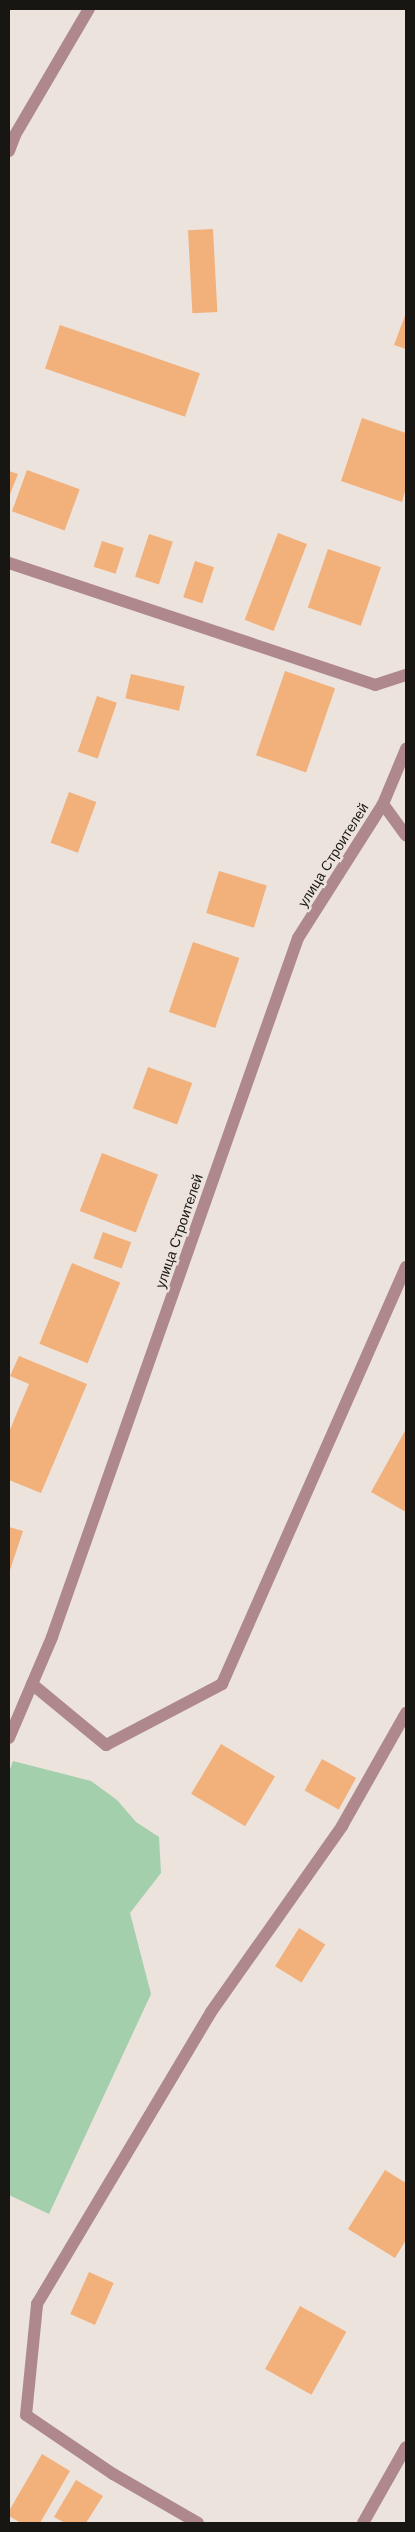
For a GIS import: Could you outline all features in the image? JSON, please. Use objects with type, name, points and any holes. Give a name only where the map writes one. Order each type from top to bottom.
[{"type":"street","points":[[9,151],[15,135],[89,9]]},
{"type":"street","points":[[9,563],[375,685],[406,675]]},
{"type":"street","name":"улица Строителей","points":[[9,1738],[56,1628],[298,938],[383,804],[406,749]]},
{"type":"street","points":[[383,804],[406,836]]},
{"type":"street","points":[[32,1684],[106,1745],[222,1684],[406,1267]]},
{"type":"street","points":[[198,2523],[112,2474],[26,2415],[37,2304],[211,2012],[342,1826],[406,1713]]},
{"type":"street","points":[[363,2523],[406,2447]]},
{"type":"green space","points":[[13,1761],[91,1781],[117,1800],[136,1822],[159,1837],[161,1873],[130,1913],[151,1994],[49,2214],[9,2195],[9,1772]]},
{"type":"building","points":[[213,229],[217,312],[192,313],[188,230]]},
{"type":"building","points":[[406,313],[406,349],[394,345]]},
{"type":"building","points":[[60,325],[200,373],[185,417],[45,368]]},
{"type":"building","points":[[362,418],[406,433],[406,488],[402,502],[341,481]]},
{"type":"building","points":[[27,470],[80,489],[65,530],[12,511]]},
{"type":"building","points":[[9,471],[18,474],[9,497]]},
{"type":"building","points":[[278,533],[307,544],[274,631],[245,620]]},
{"type":"building","points":[[149,534],[173,542],[159,585],[135,577]]},
{"type":"building","points":[[102,541],[124,548],[116,574],[94,567]]},
{"type":"building","points":[[328,549],[381,567],[361,626],[308,608]]},
{"type":"building","points":[[195,561],[214,567],[202,603],[183,597]]},
{"type":"building","points":[[285,671],[335,688],[306,772],[256,755]]},
{"type":"building","points":[[131,674],[185,686],[179,711],[125,698]]},
{"type":"building","points":[[97,696],[117,703],[98,759],[78,752]]},
{"type":"building","points":[[69,792],[96,802],[78,853],[51,843]]},
{"type":"building","points":[[219,871],[267,886],[254,928],[206,913]]},
{"type":"building","points":[[193,942],[239,958],[215,1028],[169,1012]]},
{"type":"building","points":[[148,1067],[192,1083],[177,1124],[133,1108]]},
{"type":"building","points":[[102,1153],[158,1175],[136,1232],[80,1211]]},
{"type":"building","points":[[103,1232],[131,1242],[122,1269],[93,1258]]},
{"type":"building","points":[[72,1263],[120,1282],[88,1363],[39,1344]]},
{"type":"building","points":[[19,1356],[87,1384],[41,1493],[9,1480],[9,1432],[29,1384],[10,1376]]},
{"type":"building","points":[[406,1429],[406,1512],[371,1492]]},
{"type":"building","points":[[9,1527],[23,1531],[9,1573]]},
{"type":"building","points":[[221,1744],[275,1776],[245,1826],[191,1794]]},
{"type":"building","points":[[322,1759],[356,1778],[339,1809],[305,1790]]},
{"type":"building","points":[[299,1928],[325,1944],[301,1983],[275,1966]]},
{"type":"building","points":[[385,2170],[406,2183],[406,2240],[395,2258],[348,2229]]},
{"type":"building","points":[[89,2272],[114,2283],[95,2325],[70,2314]]},
{"type":"building","points":[[300,2306],[346,2332],[311,2395],[265,2369]]},
{"type":"building","points":[[42,2454],[70,2471],[40,2523],[21,2523],[9,2516],[9,2511]]},
{"type":"building","points":[[76,2480],[103,2496],[86,2523],[65,2523],[54,2517]]}]
